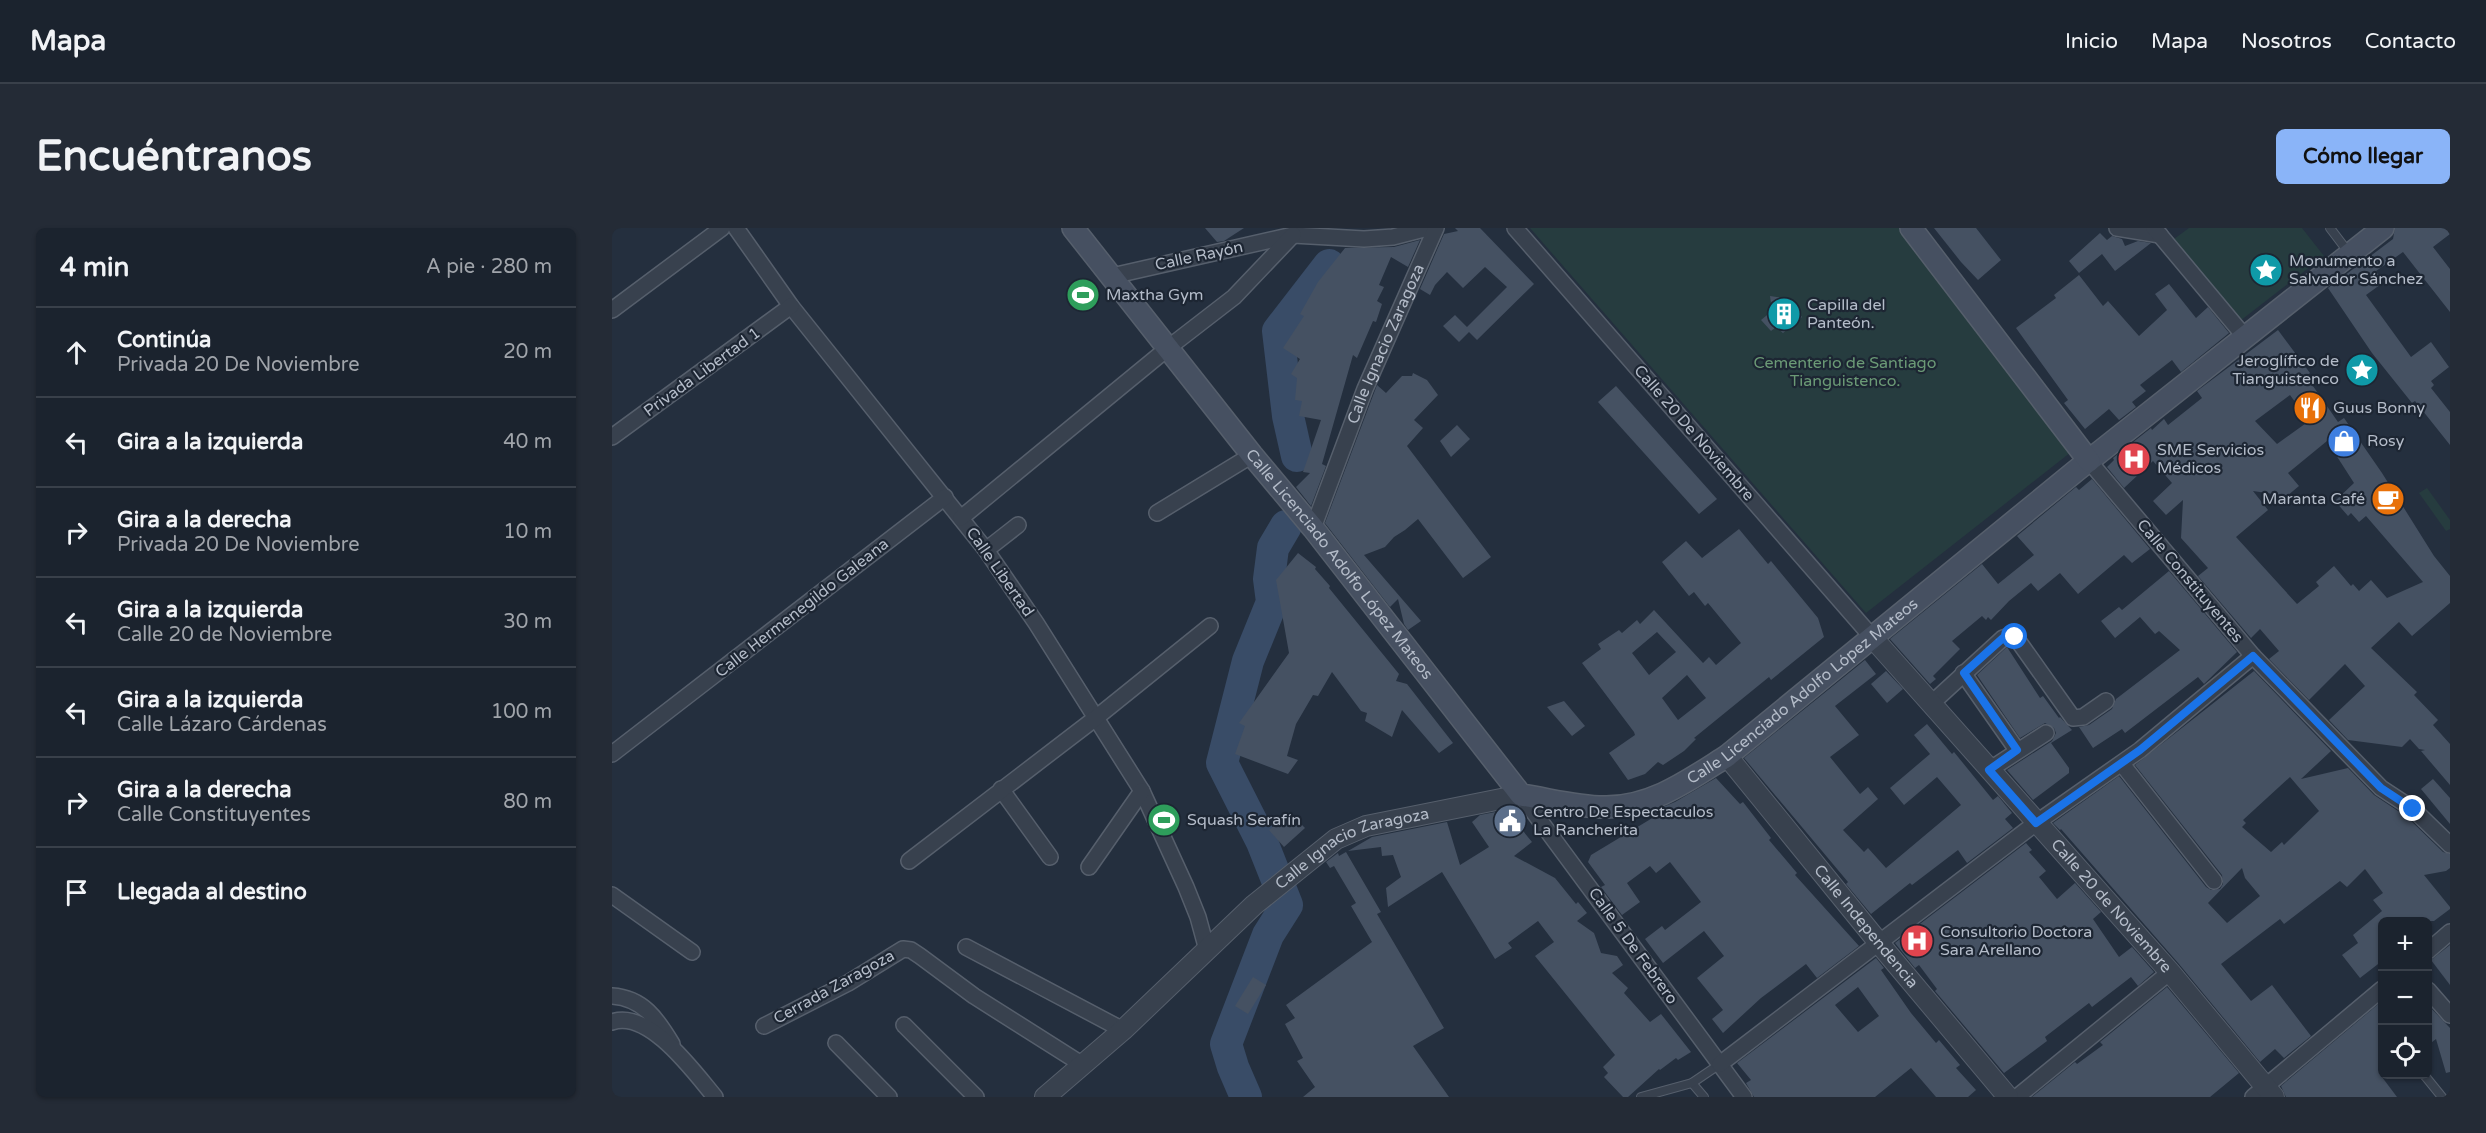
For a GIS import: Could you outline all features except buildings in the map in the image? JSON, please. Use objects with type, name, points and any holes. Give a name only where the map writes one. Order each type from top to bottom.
[{"type":"main road","points":[[1073,228],[1168,348]]},
{"type":"main road","points":[[1911,228],[2089,461]]},
{"type":"main road","name":"Calle Licenciado Adolfo López Mateos","points":[[1168,348],[1313,528],[1521,795],[1604,807],[1640,803],[1675,789],[1727,756],[2089,461],[2383,228]]},
{"type":"street","points":[[612,310],[722,228]]},
{"type":"street","name":"Calle Libertad","points":[[736,228],[791,306],[986,550],[1097,717],[1142,791],[1198,917],[1207,950]]},
{"type":"street","name":"Calle Rayón","points":[[1112,276],[1294,232],[1364,240],[1428,228]]},
{"type":"street","name":"Calle Ignacio Zaragoza","points":[[1313,528],[1365,389],[1436,228]]},
{"type":"street","name":"Calle 20 De Noviembre","points":[[1515,228],[1872,637]]},
{"type":"street","points":[[2117,228],[2157,232],[2245,337]]},
{"type":"street","points":[[962,518],[1168,348],[1234,297],[1294,232]]},
{"type":"street","name":"Privada Libertad 1","points":[[612,437],[791,306]]},
{"type":"street","points":[[1157,513],[1252,455]]},
{"type":"street","name":"Calle Constituyentes","points":[[2089,461],[2253,656],[2381,788],[2413,809],[2450,845]]},
{"type":"street","name":"Calle Hermenegildo Galeana","points":[[612,754],[945,497]]},
{"type":"street","points":[[986,550],[1018,525]]},
{"type":"street","points":[[909,861],[1097,717],[1210,626]]},
{"type":"street","points":[[1932,703],[2003,638],[2009,636],[2019,642],[2073,718],[2083,717],[2106,701]]},
{"type":"street","name":"Calle 20 de Noviembre","points":[[1872,637],[2170,972],[2265,1094]]},
{"type":"street","points":[[1720,1064],[2036,823],[2122,764],[2253,656]]},
{"type":"street","points":[[1964,673],[2017,750]]},
{"type":"street","points":[[1989,770],[2046,733]]},
{"type":"street","name":"Calle Independencia","points":[[1727,756],[2008,1097]]},
{"type":"street","points":[[2122,764],[2214,881]]},
{"type":"street","points":[[1001,789],[1050,857]]},
{"type":"street","points":[[1089,867],[1142,791]]},
{"type":"street","name":"Calle Ignacio Zaragoza","points":[[1048,1096],[1124,1030],[1254,905],[1336,839],[1366,826],[1521,795]]},
{"type":"street","name":"Calle 5 De Febrero","points":[[1521,795],[1744,1097]]},
{"type":"street","points":[[612,895],[692,952]]},
{"type":"street","points":[[2432,947],[2450,932]]},
{"type":"street","points":[[966,947],[1124,1030]]},
{"type":"street","name":"Cerrada Zaragoza","points":[[764,1026],[848,983],[903,949],[912,950],[942,973],[1083,1065]]},
{"type":"street","points":[[2017,1097],[2170,972]]},
{"type":"street","points":[[2265,1094],[2378,993]]},
{"type":"street","points":[[2432,995],[2450,1015]]},
{"type":"street","points":[[612,996],[624,997],[643,1005],[658,1020],[676,1052]]},
{"type":"street","points":[[612,1022],[628,1019],[641,1024],[676,1052],[715,1097]]},
{"type":"street","points":[[904,1026],[976,1097]]},
{"type":"street","points":[[836,1043],[889,1097]]},
{"type":"lane","points":[[2331,228],[2350,254]]},
{"type":"lane","points":[[1641,1097],[1692,1083],[1720,1064]]},
{"type":"lane","points":[[2427,1079],[2442,1097]]},
{"type":"lane","points":[[1692,1083],[1704,1097]]},
{"type":"green space","name":"Cementerio de Santiago Tianguistenco.","points":[[1530,228],[1914,228],[2080,445],[1866,613]]},
{"type":"green space","points":[[2189,228],[2302,228],[2324,256],[2240,321],[2174,239]]},
{"type":"green space","points":[[2427,488],[2450,520],[2450,529],[2446,531],[2419,493]]},
{"type":"waterway","points":[[1297,456],[1288,416],[1278,331],[1329,265]]},
{"type":"waterway","points":[[1246,1097],[1226,1044],[1268,935],[1287,905],[1262,842],[1222,763],[1248,661],[1272,602],[1269,579],[1273,548],[1286,526]]},
{"type":"place","name":"Monumento a Salvador Sánchez","points":[[2266,270]]},
{"type":"place","name":"Maxtha Gym","points":[[1083,295]]},
{"type":"place","name":"Capilla del Panteón.","points":[[1784,314]]},
{"type":"place","name":"Jeroglífico de Tianguistenco","points":[[2362,370]]},
{"type":"place","name":"Guus Bonny","points":[[2310,408]]},
{"type":"place","name":"Rosy","points":[[2344,441]]},
{"type":"place","name":"SME Servicios Médicos","points":[[2134,459]]},
{"type":"place","name":"Maranta Café","points":[[2388,499]]},
{"type":"place","name":"Squash Serafín","points":[[1164,820]]},
{"type":"place","name":"Centro De Espectaculos La Rancherita","points":[[1510,821]]},
{"type":"place","name":"Consultorio Doctora Sara Arellano","points":[[1917,941]]},
{"type":"route","points":[[2015,637],[2003,638],[1964,673],[2017,750],[1989,770],[2036,823],[2140,750],[2253,656],[2381,788],[2413,809]]}]
